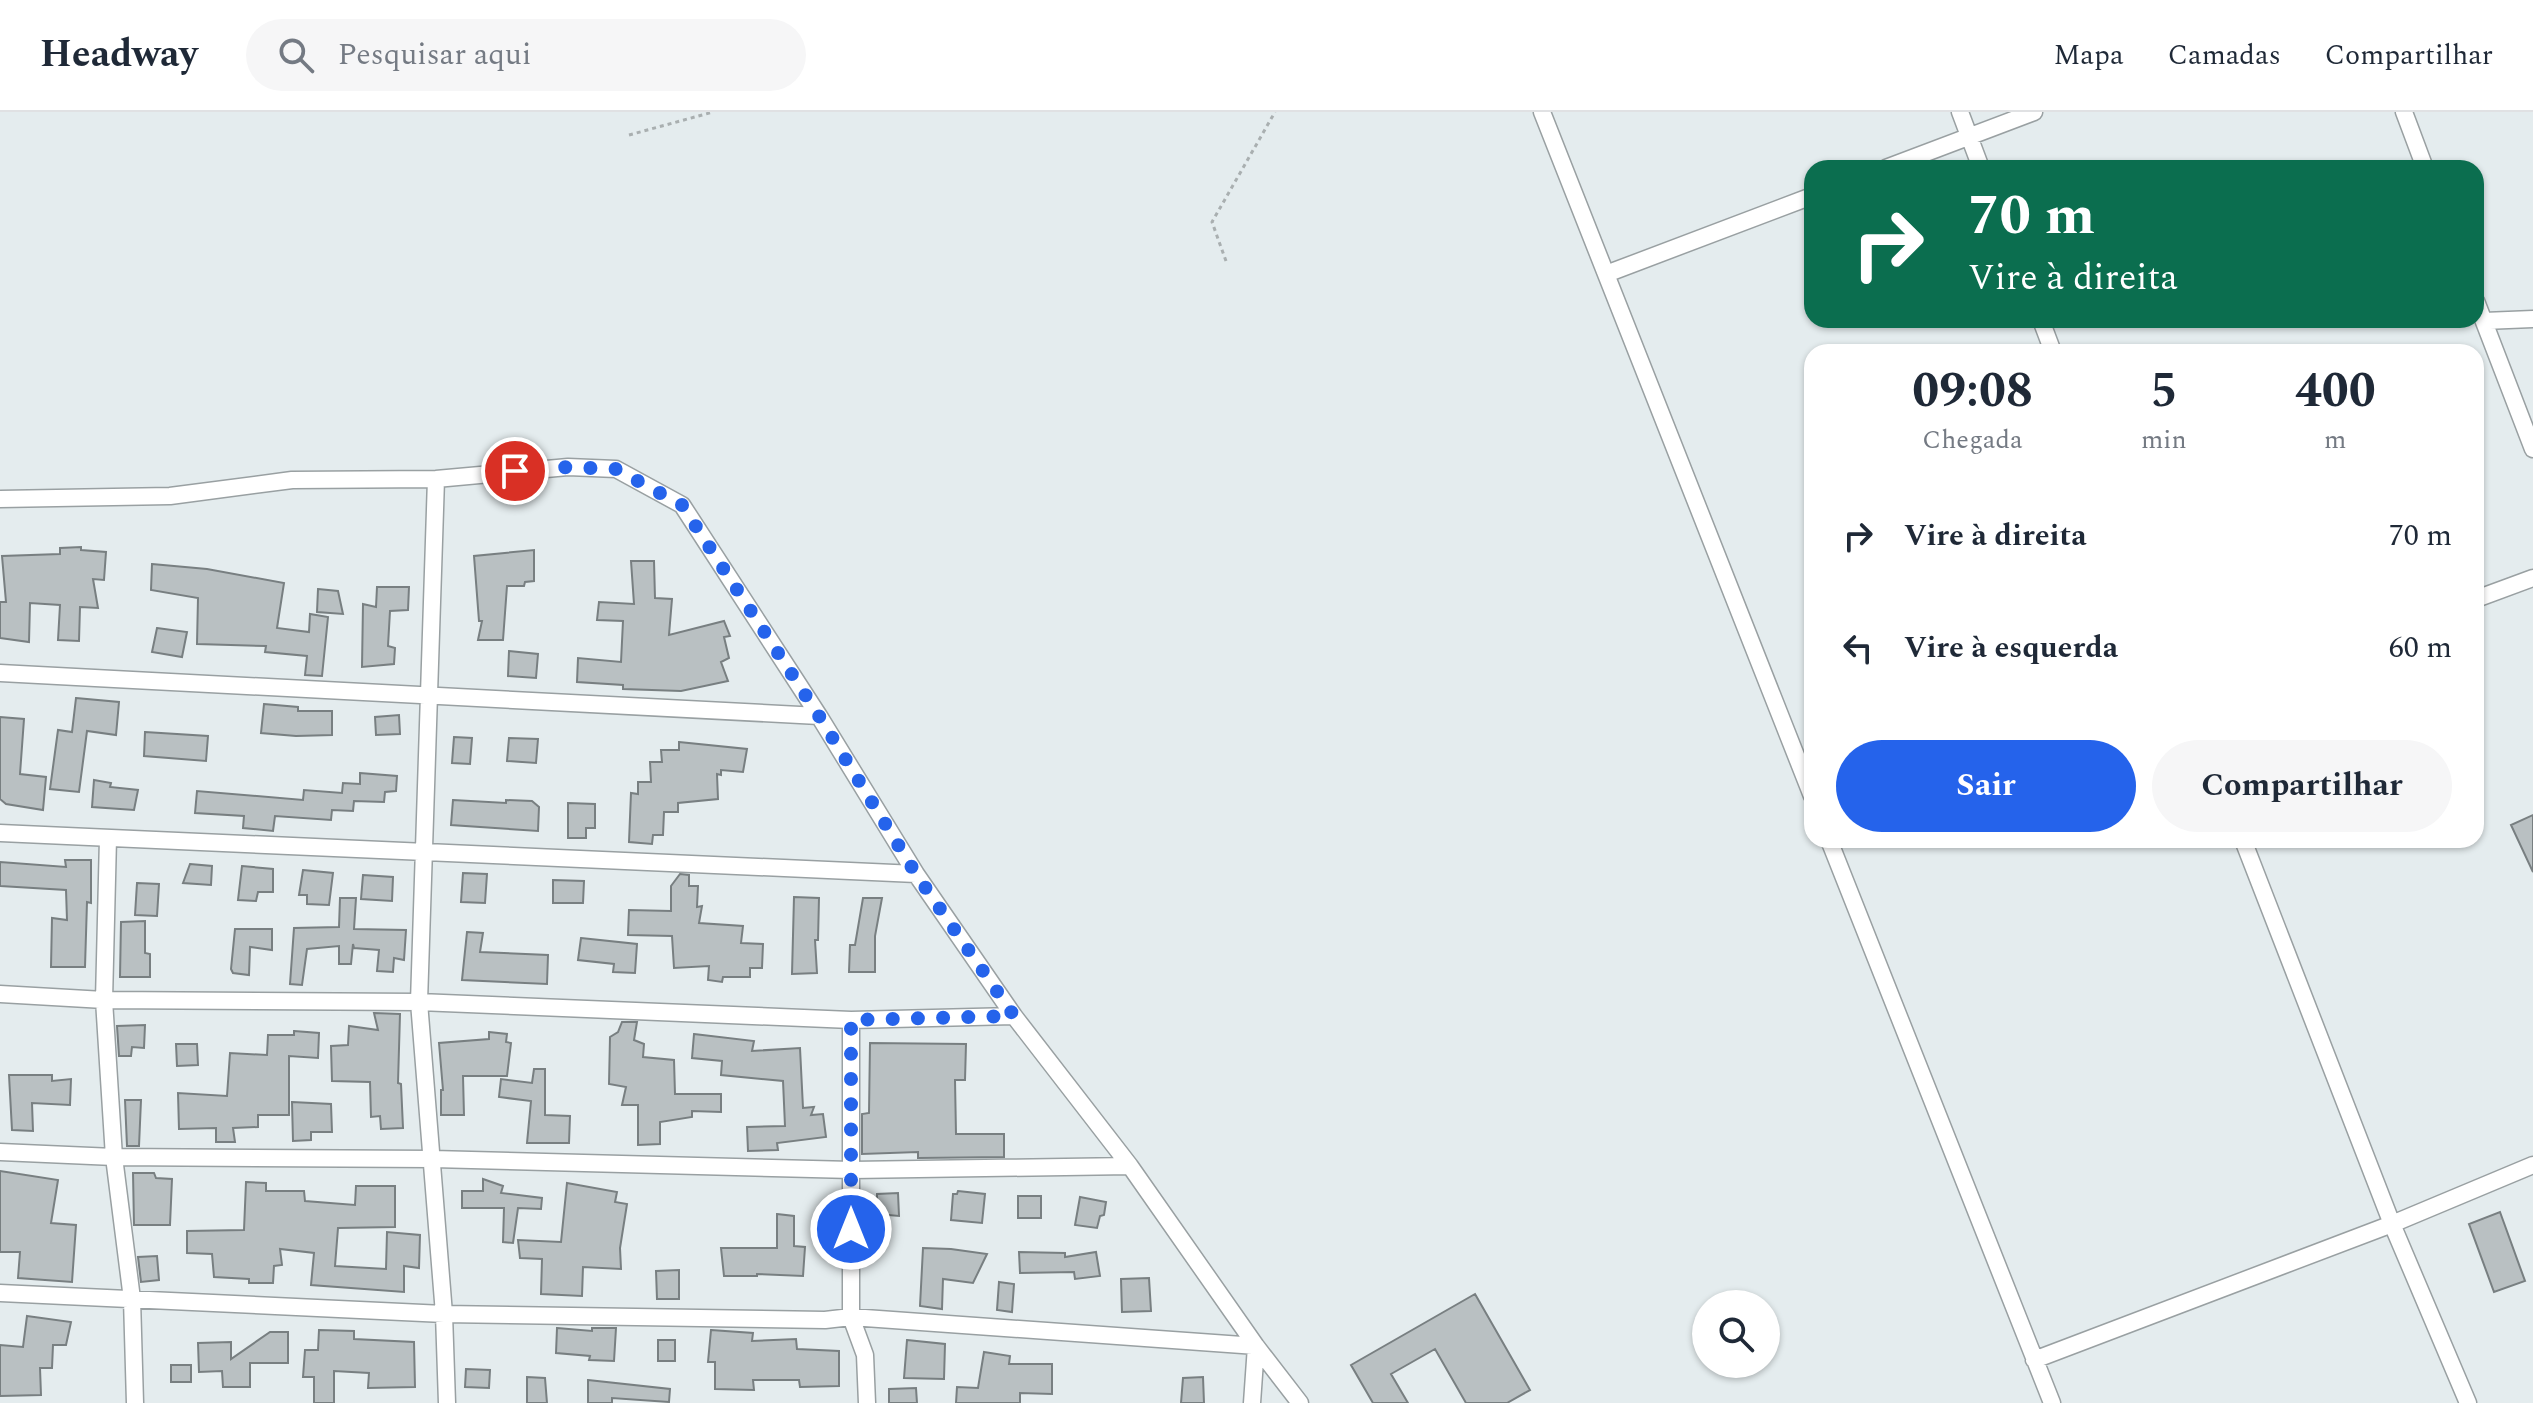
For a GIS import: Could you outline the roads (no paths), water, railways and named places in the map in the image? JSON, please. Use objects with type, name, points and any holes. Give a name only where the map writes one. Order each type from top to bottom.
[{"type":"street","points":[[1542,112],[1804,776]]},
{"type":"street","points":[[1960,112],[1978,160]]},
{"type":"street","points":[[1907,160],[2034,112]]},
{"type":"street","points":[[2404,112],[2422,160]]},
{"type":"street","points":[[1606,274],[1804,199]]},
{"type":"street","points":[[2533,319],[2484,321],[2533,449]]},
{"type":"street","points":[[0,499],[170,496],[292,480],[436,479],[568,467],[616,469],[682,505],[819,716],[916,874],[1014,1016],[1130,1166],[1256,1346],[1300,1403]]},
{"type":"street","points":[[436,479],[419,1002],[444,1314],[447,1403]]},
{"type":"street","points":[[2484,596],[2533,578]]},
{"type":"street","points":[[0,673],[819,716]]},
{"type":"street","points":[[0,833],[916,874]]},
{"type":"street","points":[[108,838],[104,1000],[114,1157],[132,1299],[135,1403]]},
{"type":"street","points":[[1832,848],[2052,1403]]},
{"type":"street","points":[[2246,848],[2392,1224],[2468,1403]]},
{"type":"street","points":[[0,994],[104,1000],[419,1002],[851,1020],[1014,1016]]},
{"type":"street","points":[[851,1020],[851,1317],[865,1355],[867,1403]]},
{"type":"street","points":[[0,1152],[114,1157],[433,1159],[852,1170],[1130,1166]]},
{"type":"street","points":[[2034,1360],[2392,1224],[2533,1165]]},
{"type":"street","points":[[0,1293],[444,1314],[825,1320],[851,1317],[1256,1346]]},
{"type":"street","points":[[1252,1403],[1256,1346]]}]
